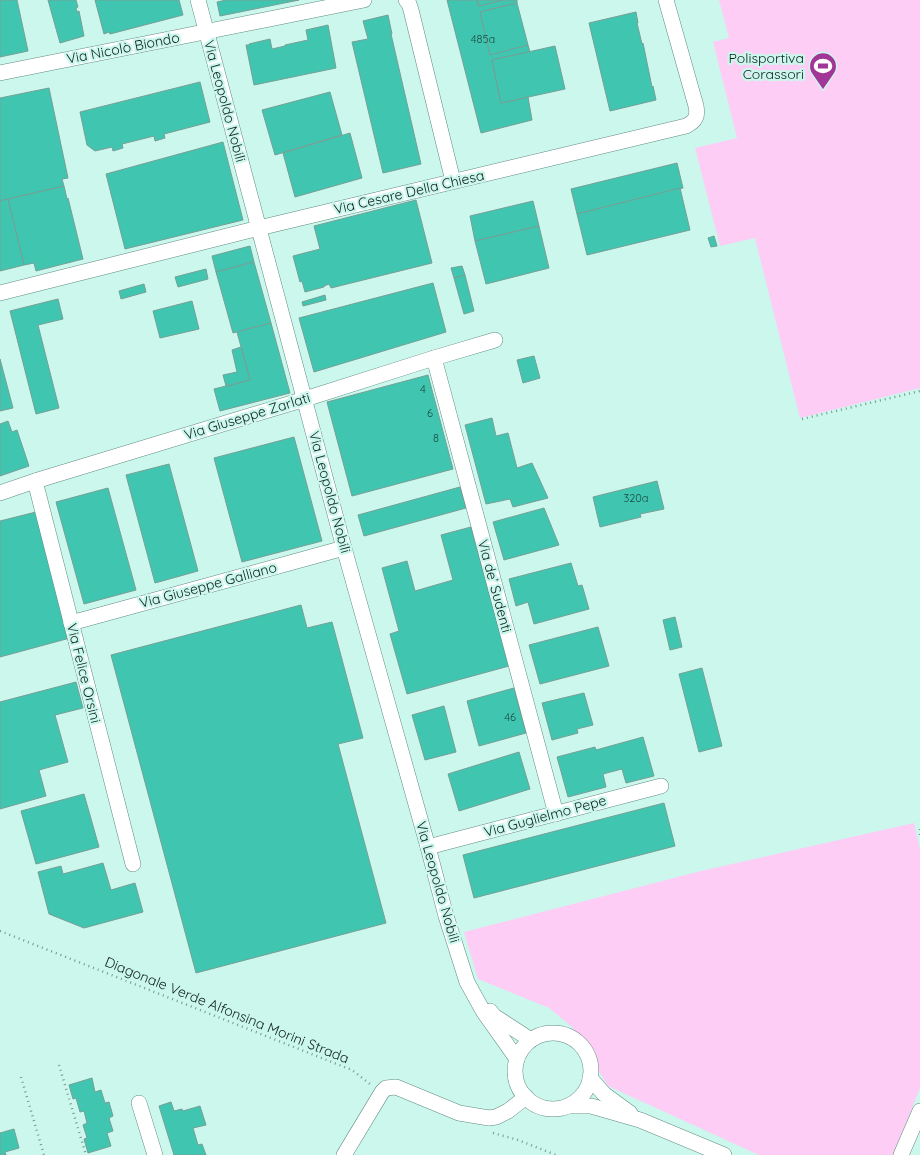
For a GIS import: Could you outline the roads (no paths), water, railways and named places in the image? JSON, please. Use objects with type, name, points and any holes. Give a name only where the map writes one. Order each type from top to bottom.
[{"type":"street","name":"Via Leopoldo Nobili","points":[[198,0],[344,548],[446,916],[467,982],[483,1011],[517,1059]]},
{"type":"street","name":"Via Nicolò Biondo","points":[[0,73],[364,0]]},
{"type":"street","points":[[406,0],[411,10],[453,182]]},
{"type":"street","name":"Via Cesare Della Chiesa","points":[[0,293],[259,228],[686,126],[694,122],[698,112],[666,0]]},
{"type":"street","name":"Via Giuseppe Zarlati","points":[[0,493],[495,340]]},
{"type":"street","name":"Via de’ Sudenti","points":[[434,358],[556,814]]},
{"type":"street","name":"Via Felice Orsini","points":[[35,481],[133,864]]},
{"type":"street","name":"Via Giuseppe Galliano","points":[[72,623],[344,548]]},
{"type":"street","name":"Via Guglielmo Pepe","points":[[428,847],[661,786]]},
{"type":"street","name":"Via Leopoldo Nobili","points":[[467,982],[494,1016],[531,1040]]},
{"type":"street","points":[[568,1106],[580,1097],[588,1085],[590,1071],[587,1056],[573,1039],[552,1033],[538,1036],[525,1046],[517,1059],[515,1076],[526,1097],[538,1106],[553,1109],[568,1106],[591,1106],[640,1120],[724,1155]]},
{"type":"street","points":[[590,1078],[604,1094],[640,1120]]},
{"type":"street","points":[[344,1155],[386,1088],[396,1087],[460,1113],[490,1118],[508,1112],[526,1097]]},
{"type":"street","points":[[139,1103],[155,1155]]},
{"type":"street","points":[[901,1155],[920,1111]]},
{"type":"place","name":"Polisportiva Corassori","points":[[823,90]]}]
